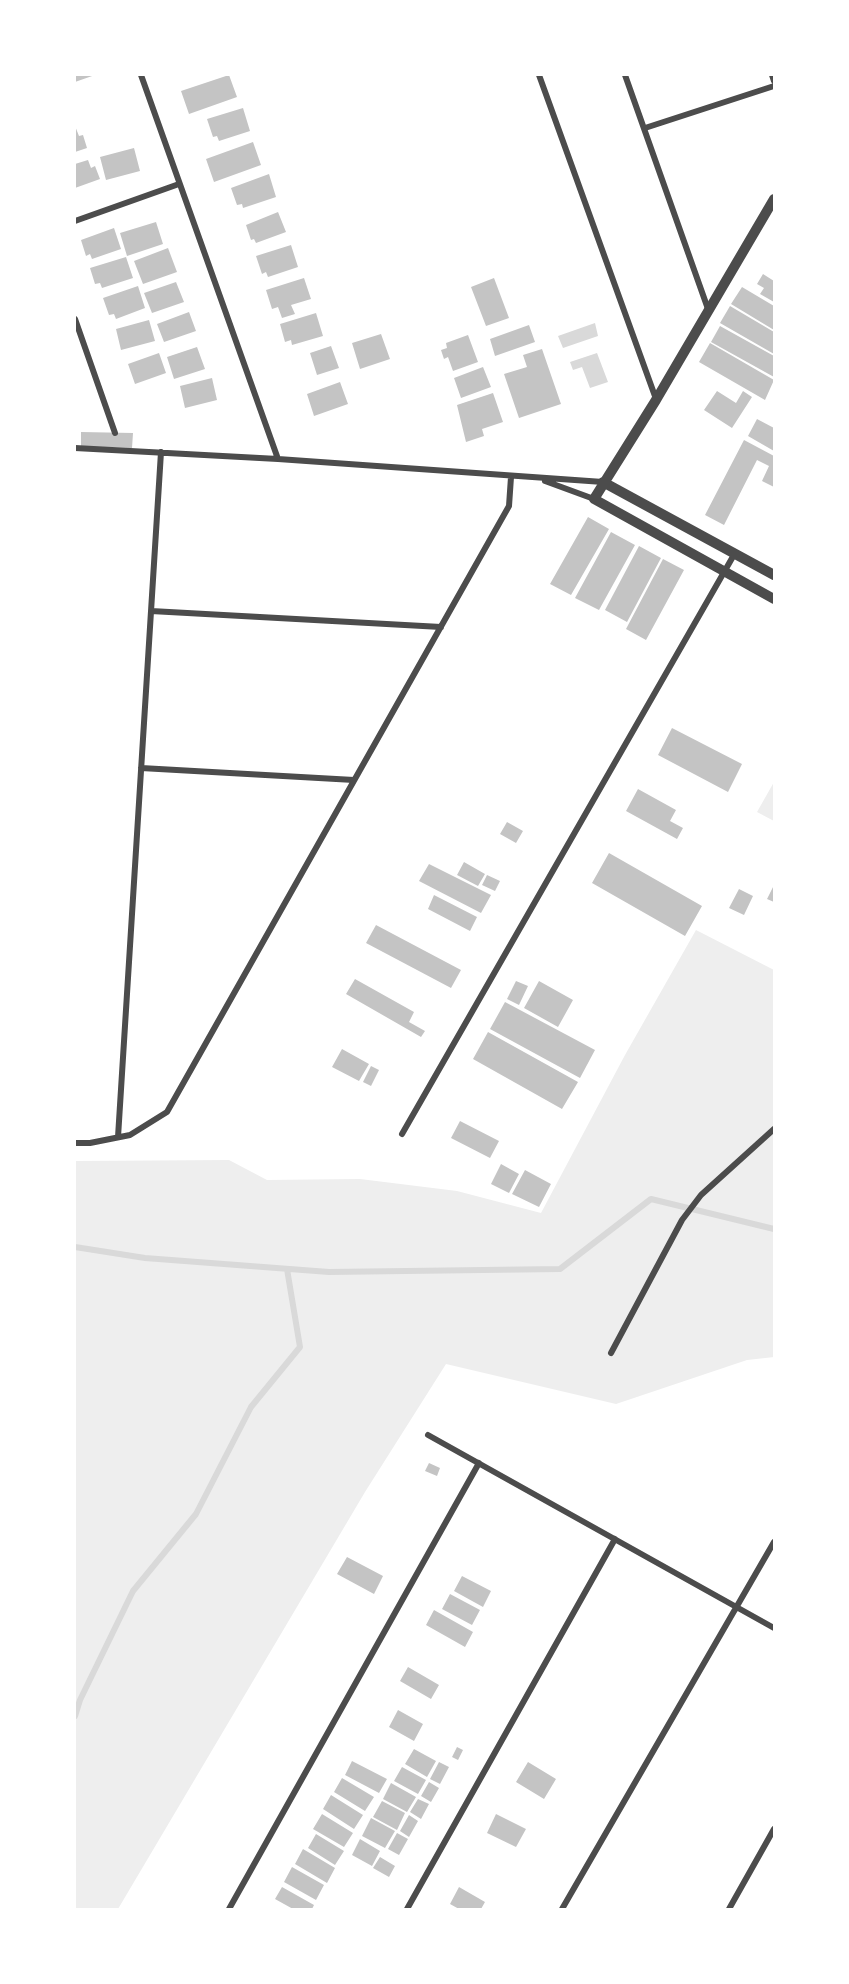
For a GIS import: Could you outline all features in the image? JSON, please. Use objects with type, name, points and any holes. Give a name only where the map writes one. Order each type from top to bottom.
[{"type":"street","points":[[141,75],[278,459]]},
{"type":"street","points":[[539,75],[656,400]]},
{"type":"street","points":[[625,75],[709,312]]},
{"type":"street","points":[[772,75],[774,81]]},
{"type":"street","points":[[645,128],[774,86]]},
{"type":"street","points":[[75,221],[179,183]]},
{"type":"street","points":[[594,499],[709,312],[774,199]]},
{"type":"street","points":[[75,319],[115,433]]},
{"type":"street","points":[[75,448],[278,459],[541,480],[561,478],[603,482],[774,574]]},
{"type":"street","points":[[118,1137],[161,452]]},
{"type":"street","points":[[75,1143],[130,1135],[167,1112],[509,506],[511,477]]},
{"type":"street","points":[[541,480],[594,499],[774,599]]},
{"type":"street","points":[[402,1134],[735,552]]},
{"type":"street","points":[[151,611],[441,627]]},
{"type":"street","points":[[141,768],[354,780]]},
{"type":"street","points":[[611,1353],[682,1220],[701,1195],[774,1129]]},
{"type":"street","points":[[428,1435],[774,1628]]},
{"type":"street","points":[[229,1909],[479,1463]]},
{"type":"street","points":[[407,1909],[615,1539]]},
{"type":"street","points":[[562,1909],[774,1542]]},
{"type":"street","points":[[729,1909],[774,1829]]},
{"type":"shaded area","points":[[595,323],[598,336],[563,348],[558,336]]},
{"type":"shaded area","points":[[597,353],[608,382],[590,388],[582,367],[573,370],[570,362]]},
{"type":"shaded area","points":[[774,782],[774,821],[757,812]]},
{"type":"shaded area","points":[[696,930],[774,970],[774,1357],[747,1360],[616,1404],[446,1364],[365,1492],[118,1909],[75,1909],[75,1161],[229,1160],[267,1180],[360,1179],[457,1191],[541,1213],[625,1055]]},
{"type":"building","points":[[75,75],[95,75],[75,82]]},
{"type":"building","points":[[229,75],[237,97],[189,114],[181,91]]},
{"type":"building","points":[[243,108],[250,131],[219,141],[217,136],[213,137],[207,119]]},
{"type":"building","points":[[75,126],[79,136],[83,135],[87,148],[75,152]]},
{"type":"building","points":[[253,142],[261,165],[214,182],[206,159]]},
{"type":"building","points":[[134,148],[140,171],[106,180],[100,157]]},
{"type":"building","points":[[88,160],[91,168],[95,166],[100,179],[75,188],[75,164]]},
{"type":"building","points":[[269,174],[276,197],[243,208],[242,204],[237,205],[231,188]]},
{"type":"building","points":[[278,212],[286,232],[256,243],[254,239],[251,240],[246,225]]},
{"type":"building","points":[[156,222],[163,244],[127,256],[120,233]]},
{"type":"building","points":[[114,228],[121,249],[92,259],[90,254],[86,256],[81,240]]},
{"type":"building","points":[[291,245],[298,267],[268,277],[266,272],[262,274],[256,256]]},
{"type":"building","points":[[168,248],[177,272],[143,284],[134,261]]},
{"type":"building","points":[[126,257],[133,278],[102,288],[100,283],[95,284],[90,268]]},
{"type":"building","points":[[763,274],[774,281],[774,302],[760,294],[764,288],[757,284]]},
{"type":"building","points":[[304,278],[311,299],[291,305],[295,314],[282,318],[278,307],[272,309],[266,290]]},
{"type":"building","points":[[494,278],[509,318],[486,326],[471,287]]},
{"type":"building","points":[[176,282],[184,302],[152,313],[144,293]]},
{"type":"building","points":[[138,286],[145,308],[116,319],[114,314],[109,315],[103,298]]},
{"type":"building","points":[[742,287],[774,306],[774,330],[731,304]]},
{"type":"building","points":[[730,306],[774,332],[774,354],[720,323]]},
{"type":"building","points":[[189,312],[196,331],[164,342],[157,324]]},
{"type":"building","points":[[316,313],[323,336],[292,345],[291,340],[285,342],[280,324]]},
{"type":"building","points":[[149,320],[155,341],[121,350],[116,329]]},
{"type":"building","points":[[529,325],[535,342],[495,356],[490,339]]},
{"type":"building","points":[[720,326],[774,356],[774,377],[711,342]]},
{"type":"building","points":[[381,334],[390,359],[360,369],[352,343]]},
{"type":"building","points":[[468,335],[478,362],[453,371],[448,357],[444,359],[441,350],[447,348],[446,343]]},
{"type":"building","points":[[710,343],[774,380],[765,400],[699,362]]},
{"type":"building","points":[[331,346],[339,368],[317,375],[310,353]]},
{"type":"building","points":[[197,347],[205,369],[174,379],[167,357]]},
{"type":"building","points":[[542,349],[561,404],[519,418],[504,374],[527,367],[523,355]]},
{"type":"building","points":[[159,353],[166,373],[135,384],[128,364]]},
{"type":"building","points":[[483,367],[491,387],[461,398],[454,378]]},
{"type":"building","points":[[212,378],[217,400],[185,408],[180,386]]},
{"type":"building","points":[[340,382],[348,404],[314,416],[307,394]]},
{"type":"building","points":[[717,391],[736,403],[743,391],[752,397],[732,428],[704,410]]},
{"type":"building","points":[[493,393],[503,422],[482,429],[484,436],[466,442],[457,405]]},
{"type":"building","points":[[757,419],[774,428],[774,451],[748,436]]},
{"type":"building","points":[[81,432],[133,433],[132,448],[81,447]]},
{"type":"building","points":[[744,440],[774,456],[774,487],[762,481],[769,466],[757,460],[724,525],[705,515]]},
{"type":"building","points":[[588,517],[609,529],[571,595],[550,584]]},
{"type":"building","points":[[611,532],[635,545],[599,610],[575,598]]},
{"type":"building","points":[[639,546],[661,558],[627,622],[605,610]]},
{"type":"building","points":[[663,559],[684,570],[646,640],[626,629]]},
{"type":"building","points":[[672,728],[742,764],[728,792],[658,755]]},
{"type":"building","points":[[638,789],[676,810],[670,821],[683,828],[677,839],[626,811]]},
{"type":"building","points":[[507,822],[523,831],[516,843],[500,834]]},
{"type":"building","points":[[609,853],[702,906],[685,936],[592,883]]},
{"type":"building","points":[[464,862],[485,874],[478,886],[457,875]]},
{"type":"building","points":[[429,864],[491,895],[481,913],[419,881]]},
{"type":"building","points":[[487,875],[500,881],[495,891],[482,885]]},
{"type":"building","points":[[774,885],[774,902],[767,899]]},
{"type":"building","points":[[739,889],[753,896],[744,915],[729,908]]},
{"type":"building","points":[[434,895],[477,917],[470,931],[428,909]]},
{"type":"building","points":[[376,925],[461,970],[451,988],[366,943]]},
{"type":"building","points":[[355,979],[414,1012],[409,1022],[425,1031],[421,1037],[346,994]]},
{"type":"building","points":[[516,981],[528,986],[519,1005],[507,999]]},
{"type":"building","points":[[539,981],[573,1000],[558,1027],[524,1008]]},
{"type":"building","points":[[505,1002],[595,1050],[580,1078],[490,1029]]},
{"type":"building","points":[[488,1032],[578,1082],[562,1109],[473,1059]]},
{"type":"building","points":[[342,1049],[369,1064],[359,1081],[332,1067]]},
{"type":"building","points":[[371,1066],[379,1070],[371,1086],[363,1082]]},
{"type":"building","points":[[460,1121],[499,1141],[490,1158],[451,1138]]},
{"type":"building","points":[[501,1164],[519,1174],[509,1193],[491,1184]]},
{"type":"building","points":[[525,1170],[551,1184],[539,1207],[512,1194]]},
{"type":"building","points":[[429,1463],[440,1468],[437,1476],[425,1471]]},
{"type":"building","points":[[347,1557],[383,1576],[374,1594],[337,1574]]},
{"type":"building","points":[[462,1576],[491,1591],[483,1607],[454,1591]]},
{"type":"building","points":[[450,1594],[480,1610],[472,1625],[442,1609]]},
{"type":"building","points":[[434,1610],[473,1632],[465,1647],[426,1625]]},
{"type":"building","points":[[408,1667],[439,1685],[431,1699],[400,1681]]},
{"type":"building","points":[[398,1710],[423,1724],[414,1741],[389,1727]]},
{"type":"building","points":[[457,1747],[463,1750],[458,1760],[452,1757]]},
{"type":"building","points":[[414,1749],[436,1761],[427,1777],[405,1764]]},
{"type":"building","points":[[352,1761],[387,1779],[379,1793],[345,1775]]},
{"type":"building","points":[[439,1762],[449,1767],[440,1784],[430,1779]]},
{"type":"building","points":[[528,1762],[556,1779],[544,1799],[516,1782]]},
{"type":"building","points":[[402,1767],[426,1780],[418,1794],[394,1781]]},
{"type":"building","points":[[342,1778],[374,1797],[365,1811],[334,1792]]},
{"type":"building","points":[[429,1782],[439,1788],[431,1802],[421,1796]]},
{"type":"building","points":[[391,1783],[416,1797],[407,1812],[383,1799]]},
{"type":"building","points":[[331,1795],[363,1815],[354,1829],[323,1809]]},
{"type":"building","points":[[418,1799],[429,1804],[421,1819],[410,1812]]},
{"type":"building","points":[[382,1801],[405,1813],[397,1830],[373,1817]]},
{"type":"building","points":[[322,1814],[353,1833],[344,1847],[313,1829]]},
{"type":"building","points":[[496,1814],[526,1829],[516,1847],[487,1833]]},
{"type":"building","points":[[409,1815],[418,1821],[409,1837],[400,1831]]},
{"type":"building","points":[[371,1818],[395,1831],[385,1848],[362,1836]]},
{"type":"building","points":[[397,1833],[408,1839],[399,1855],[388,1849]]},
{"type":"building","points":[[316,1834],[344,1851],[335,1865],[308,1848]]},
{"type":"building","points":[[360,1839],[380,1851],[372,1866],[352,1855]]},
{"type":"building","points":[[303,1849],[335,1868],[327,1883],[295,1864]]},
{"type":"building","points":[[380,1857],[395,1866],[389,1877],[373,1868]]},
{"type":"building","points":[[292,1867],[324,1885],[316,1900],[284,1882]]},
{"type":"building","points":[[282,1887],[314,1905],[312,1909],[293,1909],[275,1899]]},
{"type":"building","points":[[459,1887],[485,1902],[481,1909],[459,1909],[450,1904]]},
{"type":"waterway","points":[[75,1247],[145,1258],[329,1272],[560,1269],[651,1199],[774,1229]]},
{"type":"waterway","points":[[75,1716],[80,1700],[133,1591],[196,1514],[251,1407],[300,1347],[287,1269]]}]
